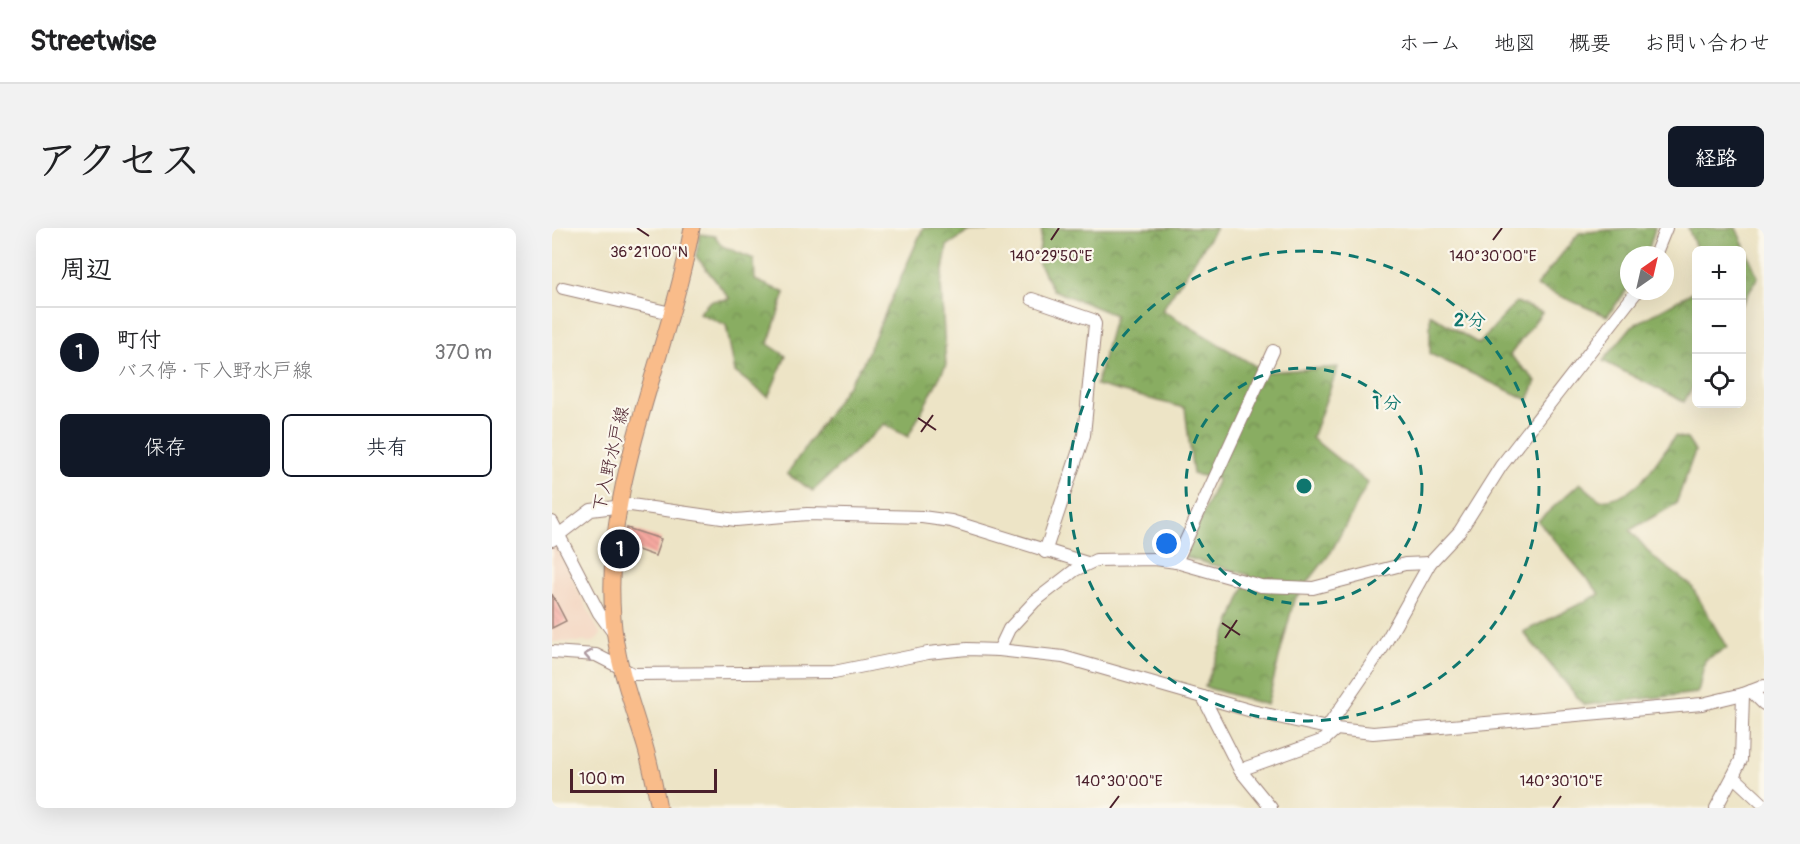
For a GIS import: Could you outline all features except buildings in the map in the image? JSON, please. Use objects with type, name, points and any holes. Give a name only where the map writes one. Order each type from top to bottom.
[{"type":"main road","name":"下入野水戸線","points":[[659,808],[645,748],[621,669],[615,635],[612,551],[631,451],[693,228]]},
{"type":"street","points":[[1658,246],[1665,228]]},
{"type":"street","points":[[563,288],[671,313]]},
{"type":"street","points":[[1032,299],[1093,320],[1095,324],[1084,435],[1045,552]]},
{"type":"street","points":[[1239,770],[1324,740],[1363,675],[1400,620],[1430,562],[1460,531],[1501,466],[1630,300]]},
{"type":"street","points":[[1176,562],[1273,351]]},
{"type":"street","points":[[555,537],[591,510],[631,505],[736,520],[807,514],[939,519],[1087,563],[1109,559],[1176,562],[1261,586],[1313,588],[1405,564],[1430,562]]},
{"type":"street","points":[[552,522],[555,537],[599,613],[615,635]]},
{"type":"street","points":[[999,650],[1010,629],[1035,601],[1087,563]]},
{"type":"street","points":[[552,652],[596,655],[633,674],[834,672],[928,653],[967,648],[999,650],[1062,657],[1203,697],[1331,729],[1373,733],[1702,704],[1747,693],[1764,686]]},
{"type":"street","points":[[1747,693],[1764,704]]},
{"type":"street","points":[[1716,808],[1741,760],[1747,693]]},
{"type":"street","points":[[1203,697],[1239,770],[1270,808]]},
{"type":"street","points":[[1733,776],[1764,805]]},
{"type":"shaded area","points":[[555,545],[601,635],[593,642],[552,642],[552,548]]},
{"type":"green space","points":[[923,228],[993,228],[988,231],[968,232],[947,246],[941,284],[946,365],[908,437],[884,424],[813,491],[787,474],[863,363]]},
{"type":"green space","points":[[1042,228],[1216,228],[1162,310],[1265,372],[1338,367],[1312,438],[1368,483],[1331,552],[1294,600],[1267,705],[1205,687],[1249,575],[1184,557],[1218,479],[1193,474],[1185,408],[1096,385],[1115,315],[1053,290],[1038,262]]},
{"type":"green space","points":[[1655,228],[1650,246],[1620,246],[1620,299],[1607,316],[1536,286],[1579,233]]},
{"type":"green space","points":[[1688,228],[1736,228],[1744,246],[1695,246]]},
{"type":"green space","points":[[700,234],[715,236],[722,246],[754,259],[755,280],[785,293],[768,344],[786,356],[768,397],[735,372],[726,325],[699,313],[710,301],[730,299],[696,256]]},
{"type":"green space","points":[[1746,250],[1758,277],[1746,297]]},
{"type":"green space","points":[[1692,292],[1692,388],[1684,402],[1603,361],[1632,326]]},
{"type":"green space","points":[[1516,302],[1542,312],[1510,355],[1536,381],[1528,400],[1430,354],[1430,314],[1479,344]]},
{"type":"green space","points":[[1675,436],[1687,439],[1695,451],[1676,504],[1630,530],[1654,558],[1691,585],[1727,648],[1705,660],[1698,693],[1584,705],[1523,632],[1600,594],[1538,521],[1580,483],[1600,500],[1626,493],[1652,469]]},
{"type":"place","name":"町付","points":[[620,549]]}]
